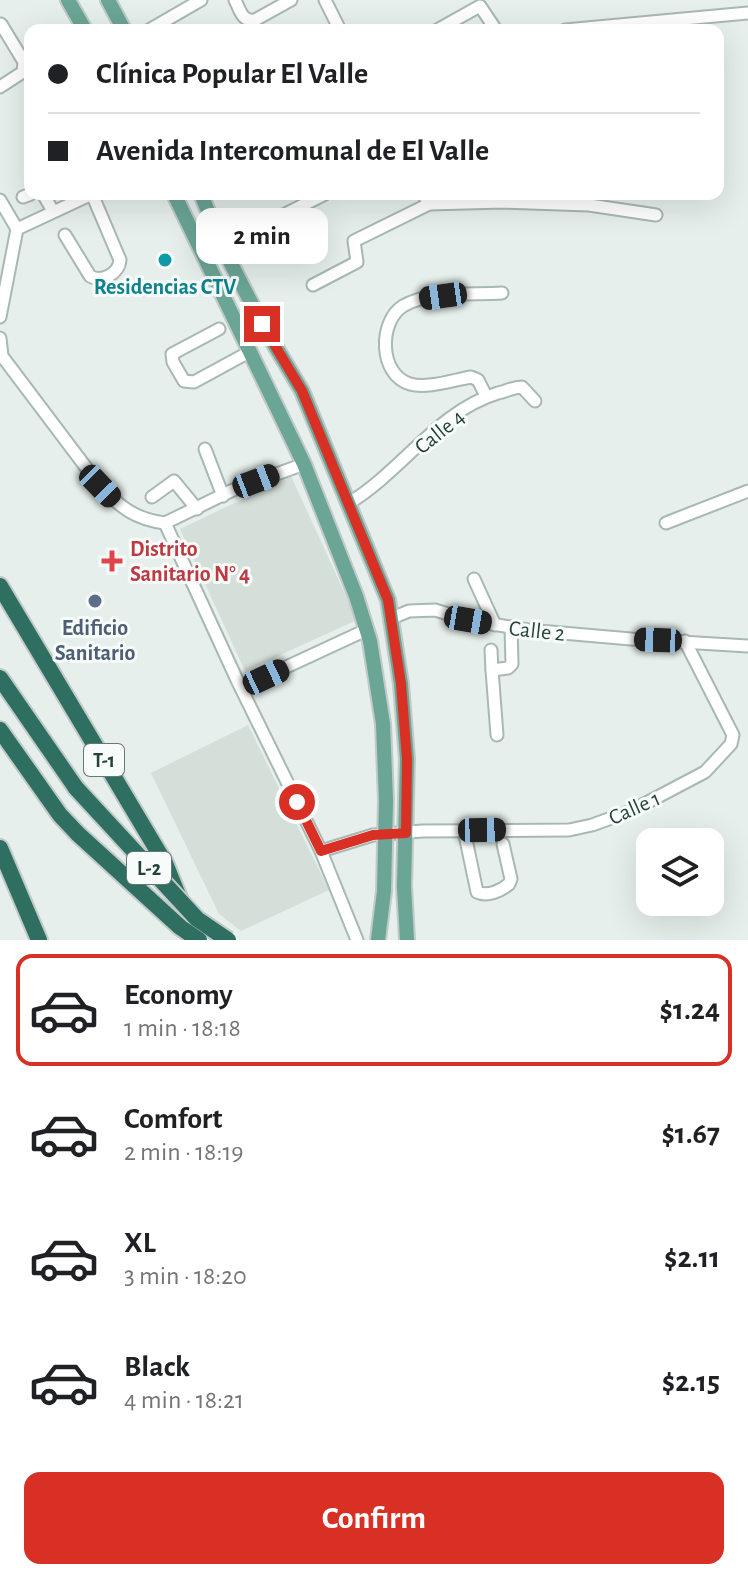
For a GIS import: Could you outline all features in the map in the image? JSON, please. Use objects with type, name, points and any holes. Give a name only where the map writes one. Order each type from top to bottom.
[{"type":"highway","name":"T-1","points":[[0,586],[165,863],[198,940]]},
{"type":"highway","name":"L-2","points":[[0,678],[76,788],[197,919],[228,940]]},
{"type":"highway","name":"L-2","points":[[0,730],[60,815],[180,927],[198,940]]},
{"type":"highway","points":[[0,848],[39,940]]},
{"type":"main road","points":[[68,0],[82,24]]},
{"type":"main road","points":[[108,0],[121,24]]},
{"type":"main road","points":[[177,200],[304,464],[356,596],[366,630],[383,724],[386,834],[378,940]]},
{"type":"main road","points":[[203,200],[222,246],[262,324],[302,391],[388,600],[401,684],[406,748],[404,886],[407,940]]},
{"type":"street","points":[[159,24],[201,0]]},
{"type":"street","points":[[235,0],[248,21],[291,0]]},
{"type":"street","points":[[325,0],[337,24]]},
{"type":"street","points":[[448,24],[480,6],[492,24]]},
{"type":"street","points":[[630,24],[748,13]]},
{"type":"street","points":[[1,24],[24,62]]},
{"type":"street","points":[[0,87],[24,70]]},
{"type":"street","points":[[0,200],[17,229],[0,317]]},
{"type":"street","points":[[47,200],[53,211]]},
{"type":"street","points":[[17,229],[78,200]]},
{"type":"street","points":[[65,235],[90,276],[101,280],[117,271],[120,260],[95,200]]},
{"type":"street","points":[[222,246],[313,200]]},
{"type":"street","points":[[313,285],[357,262],[354,241],[424,200]]},
{"type":"street","points":[[452,200],[589,205],[656,215]]},
{"type":"street","points":[[486,396],[478,380],[471,377],[418,386],[401,380],[392,371],[386,335],[392,316],[414,302],[443,296],[502,293]]},
{"type":"street","points":[[219,329],[172,354],[184,381],[194,382],[251,351]]},
{"type":"street","points":[[0,338],[2,356],[100,486],[116,503],[144,520],[165,523],[304,464]]},
{"type":"street","name":"Calle 4","points":[[349,503],[391,472],[437,428],[472,403],[512,387],[522,387],[535,401]]},
{"type":"street","points":[[205,449],[223,496]]},
{"type":"street","points":[[152,497],[174,481],[197,509]]},
{"type":"street","points":[[666,523],[748,491]]},
{"type":"street","points":[[165,523],[321,851],[357,940]]},
{"type":"street","points":[[474,579],[495,625]]},
{"type":"street","name":"Calle 2","points":[[392,618],[409,611],[435,610],[468,620],[511,627],[748,646]]},
{"type":"street","points":[[492,670],[508,668],[512,664],[511,627]]},
{"type":"street","points":[[241,688],[366,630]]},
{"type":"street","name":"Calle 1","points":[[386,834],[569,830],[631,811],[705,772],[731,744],[733,735],[685,641]]},
{"type":"street","points":[[491,650],[497,735]]},
{"type":"street","points":[[464,830],[477,892],[481,894],[488,895],[509,884],[511,879],[503,844]]},
{"type":"street","points":[[321,851],[386,834]]},
{"type":"shaded area","points":[[291,476],[357,620],[245,671],[180,529]]},
{"type":"shaded area","points":[[248,725],[329,890],[241,931],[219,914],[151,773]]},
{"type":"place","name":"Residencias CTV","points":[[165,260]]},
{"type":"place","name":"Distrito Sanitario N° 4","points":[[112,561]]},
{"type":"place","name":"Edificio Sanitario","points":[[95,601]]},
{"type":"route","points":[[262,324],[302,391],[388,600],[396,641],[407,759],[406,833],[373,835],[321,851],[297,802]]}]
